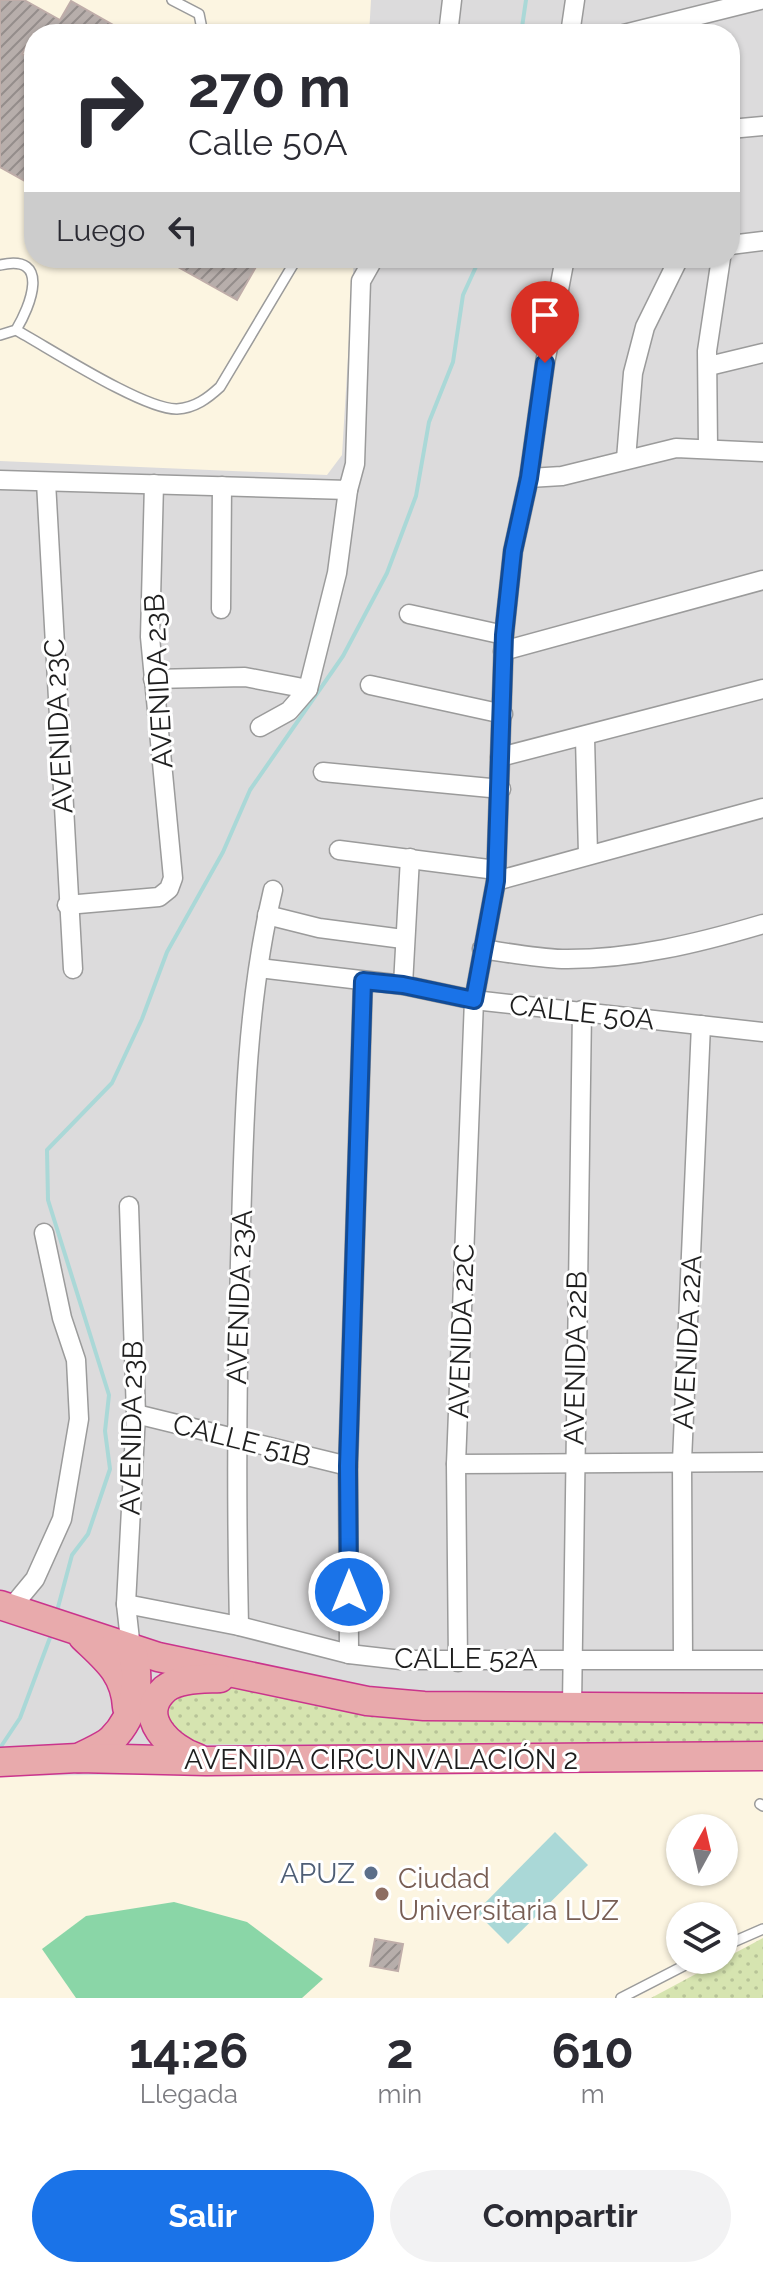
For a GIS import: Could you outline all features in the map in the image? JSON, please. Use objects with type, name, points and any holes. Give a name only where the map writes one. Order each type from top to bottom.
[{"type":"highway","name":"AVENIDA CIRCUNVALACIÓN 2","points":[[6,1607],[131,1649],[240,1676],[396,1705],[763,1708]]},
{"type":"highway","points":[[61,1627],[117,1670],[124,1684],[127,1705],[125,1720]]},
{"type":"highway","points":[[78,1758],[112,1740],[125,1720],[135,1696],[138,1678],[131,1649]]},
{"type":"highway","points":[[206,1761],[176,1750],[158,1731],[155,1706],[165,1689],[186,1681],[240,1676]]},
{"type":"highway","name":"AVENIDA CIRCUNVALACIÓN 2","points":[[1,1762],[78,1758],[206,1761],[763,1756]]},
{"type":"street","points":[[449,24],[452,0]]},
{"type":"street","points":[[571,24],[575,0]]},
{"type":"street","points":[[664,24],[760,0]]},
{"type":"street","points":[[740,128],[763,126]]},
{"type":"street","points":[[740,244],[763,241]]},
{"type":"street","points":[[260,727],[289,711],[308,689],[337,573],[348,490],[355,464],[361,281],[368,268]]},
{"type":"street","name":"AVENIDA 22C","points":[[458,1662],[456,1464],[474,1000],[496,876],[504,643],[513,551],[529,478],[563,268]]},
{"type":"street","points":[[626,459],[633,373],[645,327],[674,268]]},
{"type":"street","points":[[708,447],[707,351],[719,268]]},
{"type":"street","points":[[709,366],[763,353]]},
{"type":"street","points":[[529,478],[562,476],[676,448],[708,447],[763,452]]},
{"type":"street","points":[[0,480],[348,490]]},
{"type":"street","name":"AVENIDA 23C","points":[[46,482],[67,905],[73,969]]},
{"type":"street","name":"AVENIDA 23B","points":[[67,905],[159,897],[169,889],[173,878],[150,637],[154,484]]},
{"type":"street","points":[[221,609],[222,486]]},
{"type":"street","points":[[409,614],[504,643],[763,580]]},
{"type":"street","points":[[153,679],[245,677],[308,689]]},
{"type":"street","points":[[370,685],[503,714]]},
{"type":"street","points":[[500,757],[585,738],[763,689]]},
{"type":"street","points":[[585,738],[588,854]]},
{"type":"street","points":[[323,772],[501,789]]},
{"type":"street","points":[[339,850],[410,858],[496,876],[763,808]]},
{"type":"street","points":[[403,985],[403,939],[410,858]]},
{"type":"street","name":"AVENIDA 23A","points":[[239,1626],[235,1438],[244,1114],[259,968],[273,890]]},
{"type":"street","points":[[267,915],[319,928],[403,939]]},
{"type":"street","points":[[482,949],[561,959],[614,957],[716,938],[763,924]]},
{"type":"street","name":"CALLE 50A","points":[[259,968],[403,985],[474,1000],[763,1032]]},
{"type":"street","points":[[349,1654],[348,1466],[363,981]]},
{"type":"street","name":"AVENIDA 22B","points":[[572,1706],[570,1658],[582,1010]]},
{"type":"street","name":"AVENIDA 22A","points":[[683,1658],[682,1461],[701,1025]]},
{"type":"street","name":"AVENIDA 23B","points":[[129,1206],[136,1414],[126,1604],[131,1649]]},
{"type":"street","points":[[6,1607],[35,1579],[62,1519],[79,1419],[76,1360],[62,1318],[44,1233]]},
{"type":"street","name":"CALLE 51B","points":[[136,1414],[348,1466]]},
{"type":"street","points":[[456,1464],[763,1462]]},
{"type":"street","name":"CALLE 52A","points":[[126,1604],[239,1626],[349,1654],[458,1662],[570,1658],[763,1660]]},
{"type":"lane","points":[[172,0],[199,14],[201,24]]},
{"type":"lane","points":[[0,265],[15,263],[32,276],[33,299],[16,330],[0,335]]},
{"type":"lane","points":[[16,330],[145,400],[174,409],[186,408],[208,398],[220,387],[291,268]]},
{"type":"lane","points":[[738,1940],[763,1929]]},
{"type":"lane","points":[[621,1998],[668,1974]]},
{"type":"shaded area","points":[[0,0],[763,0],[763,1998],[0,1998]]},
{"type":"shaded area","points":[[0,0],[371,0],[370,24],[24,24],[24,268],[353,268],[342,455],[327,475],[0,461]]},
{"type":"shaded area","name":"Ciudad Universitaria LUZ","points":[[763,1768],[763,1998],[0,1998],[0,1776]]},
{"type":"green space","points":[[231,1686],[763,1714],[763,1746],[181,1744],[163,1712],[169,1696]]},
{"type":"green space","points":[[174,1902],[247,1922],[323,1979],[302,1998],[76,1998],[42,1949],[86,1916]]},
{"type":"green space","points":[[763,1938],[763,1998],[651,1998],[696,1974],[738,1974],[738,1951]]},
{"type":"water","points":[[555,1832],[588,1865],[508,1944],[476,1912]]},
{"type":"building","points":[[0,0],[24,0],[60,20],[71,1],[111,24],[24,24],[24,180],[0,167]]},
{"type":"building","points":[[180,268],[255,268],[237,300]]},
{"type":"building","points":[[375,1939],[403,1944],[398,1971],[370,1966]]},
{"type":"waterway","points":[[522,24],[526,0]]},
{"type":"waterway","points":[[57,1611],[72,1555],[88,1534],[110,1469],[105,1431],[109,1395],[48,1200],[47,1150],[112,1083],[142,1019],[167,952],[223,852],[250,790],[343,656],[387,573],[416,496],[429,422],[453,362],[463,295],[475,268]]},
{"type":"waterway","points":[[0,1748],[20,1718],[51,1635]]},
{"type":"place","name":"APUZ","points":[[371,1873]]},
{"type":"place","name":"Ciudad Universitaria LUZ","points":[[382,1894]]},
{"type":"route","points":[[349,1592],[348,1466],[363,981],[403,985],[474,1000],[496,881],[504,635],[513,551],[529,478],[545,363]]}]
